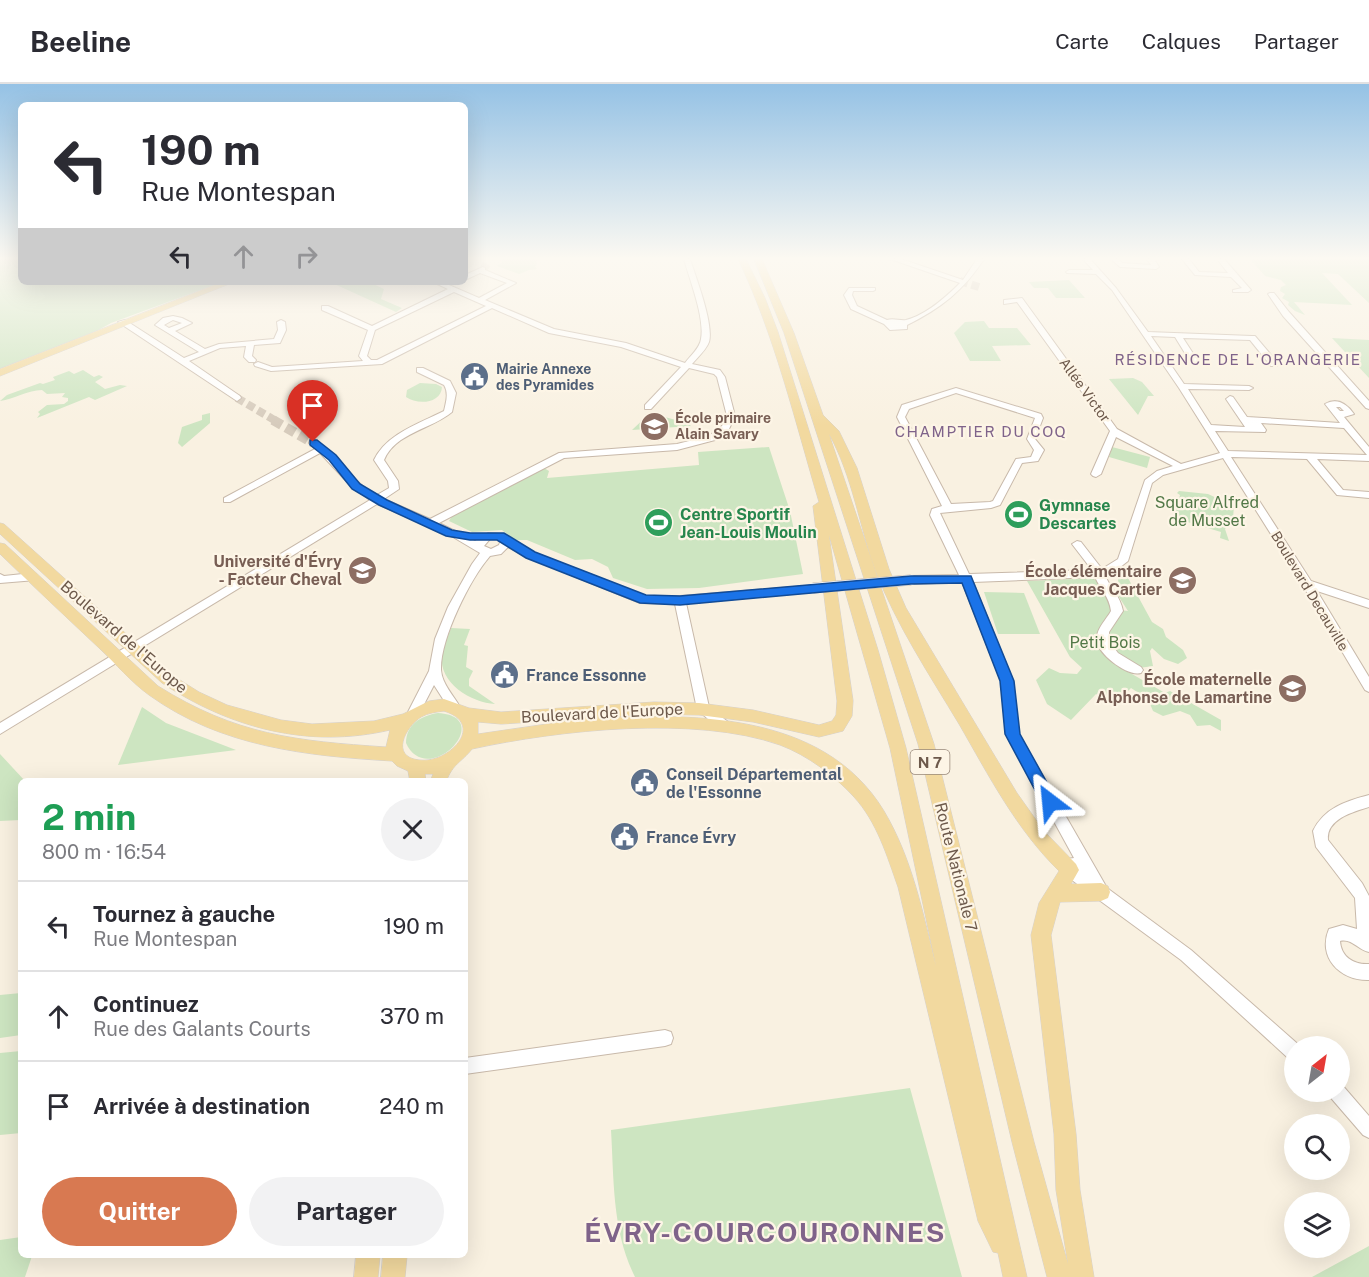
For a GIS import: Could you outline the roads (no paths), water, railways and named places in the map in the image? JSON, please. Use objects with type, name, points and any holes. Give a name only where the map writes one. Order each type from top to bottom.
[{"type":"main road","points":[[0,371],[142,315]]},
{"type":"main road","points":[[124,322],[143,315]]},
{"type":"main road","name":"Route Nationale 7","points":[[767,315],[871,650],[898,748],[1015,1277]]},
{"type":"main road","name":"Route Nationale 7","points":[[782,315],[818,414],[926,744],[1023,1142],[1059,1277]]},
{"type":"main road","points":[[818,414],[836,435],[882,570],[914,636],[1027,825],[1051,853],[1073,861],[1048,903],[1041,935],[1065,1134],[1068,1190],[1082,1277]]},
{"type":"main road","name":"Boulevard de l'Europe","points":[[460,710],[501,718],[654,708],[703,709],[753,716],[819,731],[830,730],[842,721],[845,701],[814,481],[817,474]]},
{"type":"main road","name":"Boulevard de l'Europe","points":[[2,536],[134,648],[167,679],[191,696],[216,708],[260,722],[305,730],[349,731],[384,726],[409,716]]},
{"type":"main road","name":"Boulevard de l'Europe","points":[[2,536],[32,577],[153,690],[176,706],[204,721],[256,739],[292,746],[398,755]]},
{"type":"main road","points":[[434,705],[460,710],[472,727],[468,743],[459,755],[417,774],[398,755],[394,740],[397,730],[409,716],[434,705]]},
{"type":"main road","name":"Boulevard de l'Europe","points":[[468,743],[517,733],[611,724],[724,726],[782,739],[816,757],[850,782],[874,810],[893,848],[907,887],[990,1221],[1010,1257]]},
{"type":"main road","points":[[439,778],[445,763]]},
{"type":"main road","points":[[1055,893],[1101,892]]},
{"type":"main road","points":[[366,1277],[368,1258]]},
{"type":"main road","points":[[393,1277],[395,1258]]},
{"type":"street","points":[[341,315],[372,329]]},
{"type":"street","points":[[369,363],[363,357],[372,329],[399,315]]},
{"type":"street","points":[[250,344],[248,357],[271,369],[379,362],[474,315]]},
{"type":"street","points":[[429,524],[562,455],[677,447],[702,442],[717,435],[726,427],[731,416],[721,377],[711,370],[623,345],[552,331],[512,315]]},
{"type":"street","points":[[648,407],[668,388],[705,343],[705,328],[702,315]]},
{"type":"street","points":[[869,315],[890,328],[897,329],[922,315]]},
{"type":"street","name":"Allée Victor","points":[[1030,315],[1114,431],[1129,441],[1162,454],[1178,466]]},
{"type":"street","name":"Boulevard Decauville","points":[[1132,315],[1226,454],[1369,687]]},
{"type":"street","points":[[1288,315],[1369,406]]},
{"type":"street","points":[[124,322],[237,398]]},
{"type":"street","points":[[183,361],[219,346],[277,341],[282,330],[281,322]]},
{"type":"street","points":[[170,331],[204,352]]},
{"type":"street","points":[[1146,334],[1252,338],[1274,364]]},
{"type":"street","points":[[1177,335],[1194,361]]},
{"type":"street","points":[[0,729],[394,489],[395,485],[379,460],[383,451],[402,436],[448,412],[452,388],[449,383],[420,370]]},
{"type":"street","points":[[1181,386],[1249,388]]},
{"type":"street","points":[[948,509],[901,417],[905,406],[951,390],[974,394],[982,399],[1039,418],[1031,440],[1039,450],[1035,459],[1019,462],[997,503],[935,511],[966,579],[1007,681],[1012,734],[1073,861],[1101,892],[1195,963],[1284,1043]]},
{"type":"street","points":[[1230,399],[1244,419],[1253,425]]},
{"type":"street","points":[[1339,414],[1368,458]]},
{"type":"street","points":[[1209,428],[1253,425],[1347,426]]},
{"type":"street","points":[[1096,474],[1114,431]]},
{"type":"street","points":[[227,500],[318,446],[332,458],[356,486],[377,499],[450,533],[484,546],[502,546],[531,555],[644,600],[680,600],[911,580],[1098,571],[1123,561],[1148,482],[1160,473],[1226,454],[1368,458]]},
{"type":"street","points":[[1309,456],[1340,493],[1369,495]]},
{"type":"street","points":[[409,716],[435,671],[438,650],[449,619],[484,546],[498,536],[502,546]]},
{"type":"street","points":[[1077,544],[1098,571],[1104,586],[1115,599],[1117,611],[1103,634],[1104,644],[1113,657],[1137,670]]},
{"type":"street","points":[[0,578],[2,580],[32,577]]},
{"type":"street","points":[[1307,584],[1369,604]]},
{"type":"street","points":[[680,600],[703,709],[724,726]]},
{"type":"street","points":[[435,671],[441,688],[460,710]]},
{"type":"street","points":[[1367,944],[1362,897],[1322,842],[1320,831],[1335,813],[1357,803],[1369,801]]},
{"type":"street","points":[[1367,944],[1354,934],[1342,932],[1334,934],[1330,941],[1332,952],[1341,962],[1353,970],[1369,972]]},
{"type":"street","points":[[468,1066],[665,1038]]},
{"type":"street","points":[[1346,1102],[1369,1129]]},
{"type":"tunnel","points":[[237,398],[276,421]]},
{"type":"tunnel","points":[[273,420],[313,443]]},
{"type":"place","name":"Mairie Annexe des Pyramides","points":[[475,377]]},
{"type":"place","name":"École primaire Alain Savary","points":[[654,426]]},
{"type":"place","name":"Gymnase Descartes","points":[[1018,514]]},
{"type":"place","name":"Centre Sportif Jean-Louis Moulin","points":[[659,523]]},
{"type":"place","name":"Université d'Évry - Facteur Cheval","points":[[363,570]]},
{"type":"place","name":"École élémentaire Jacques Cartier","points":[[1183,580]]},
{"type":"place","name":"France Essonne","points":[[505,675]]},
{"type":"place","name":"École maternelle Alphonse de Lamartine","points":[[1293,688]]},
{"type":"place","name":"Conseil Départemental de l'Essonne","points":[[645,783]]},
{"type":"place","name":"France Évry","points":[[625,837]]},
{"type":"district","name":"RÉSIDENCE DE L'ORANGERIE","points":[[1238,359]]},
{"type":"district","name":"CHAMPTIER DU COQ","points":[[981,431]]},
{"type":"district","name":"ÉVRY-COURCOURONNES","points":[[765,1232]]},
{"type":"park label","name":"Square Alfred de Musset","points":[[1207,511]]},
{"type":"park label","name":"Petit Bois","points":[[1105,642]]}]
